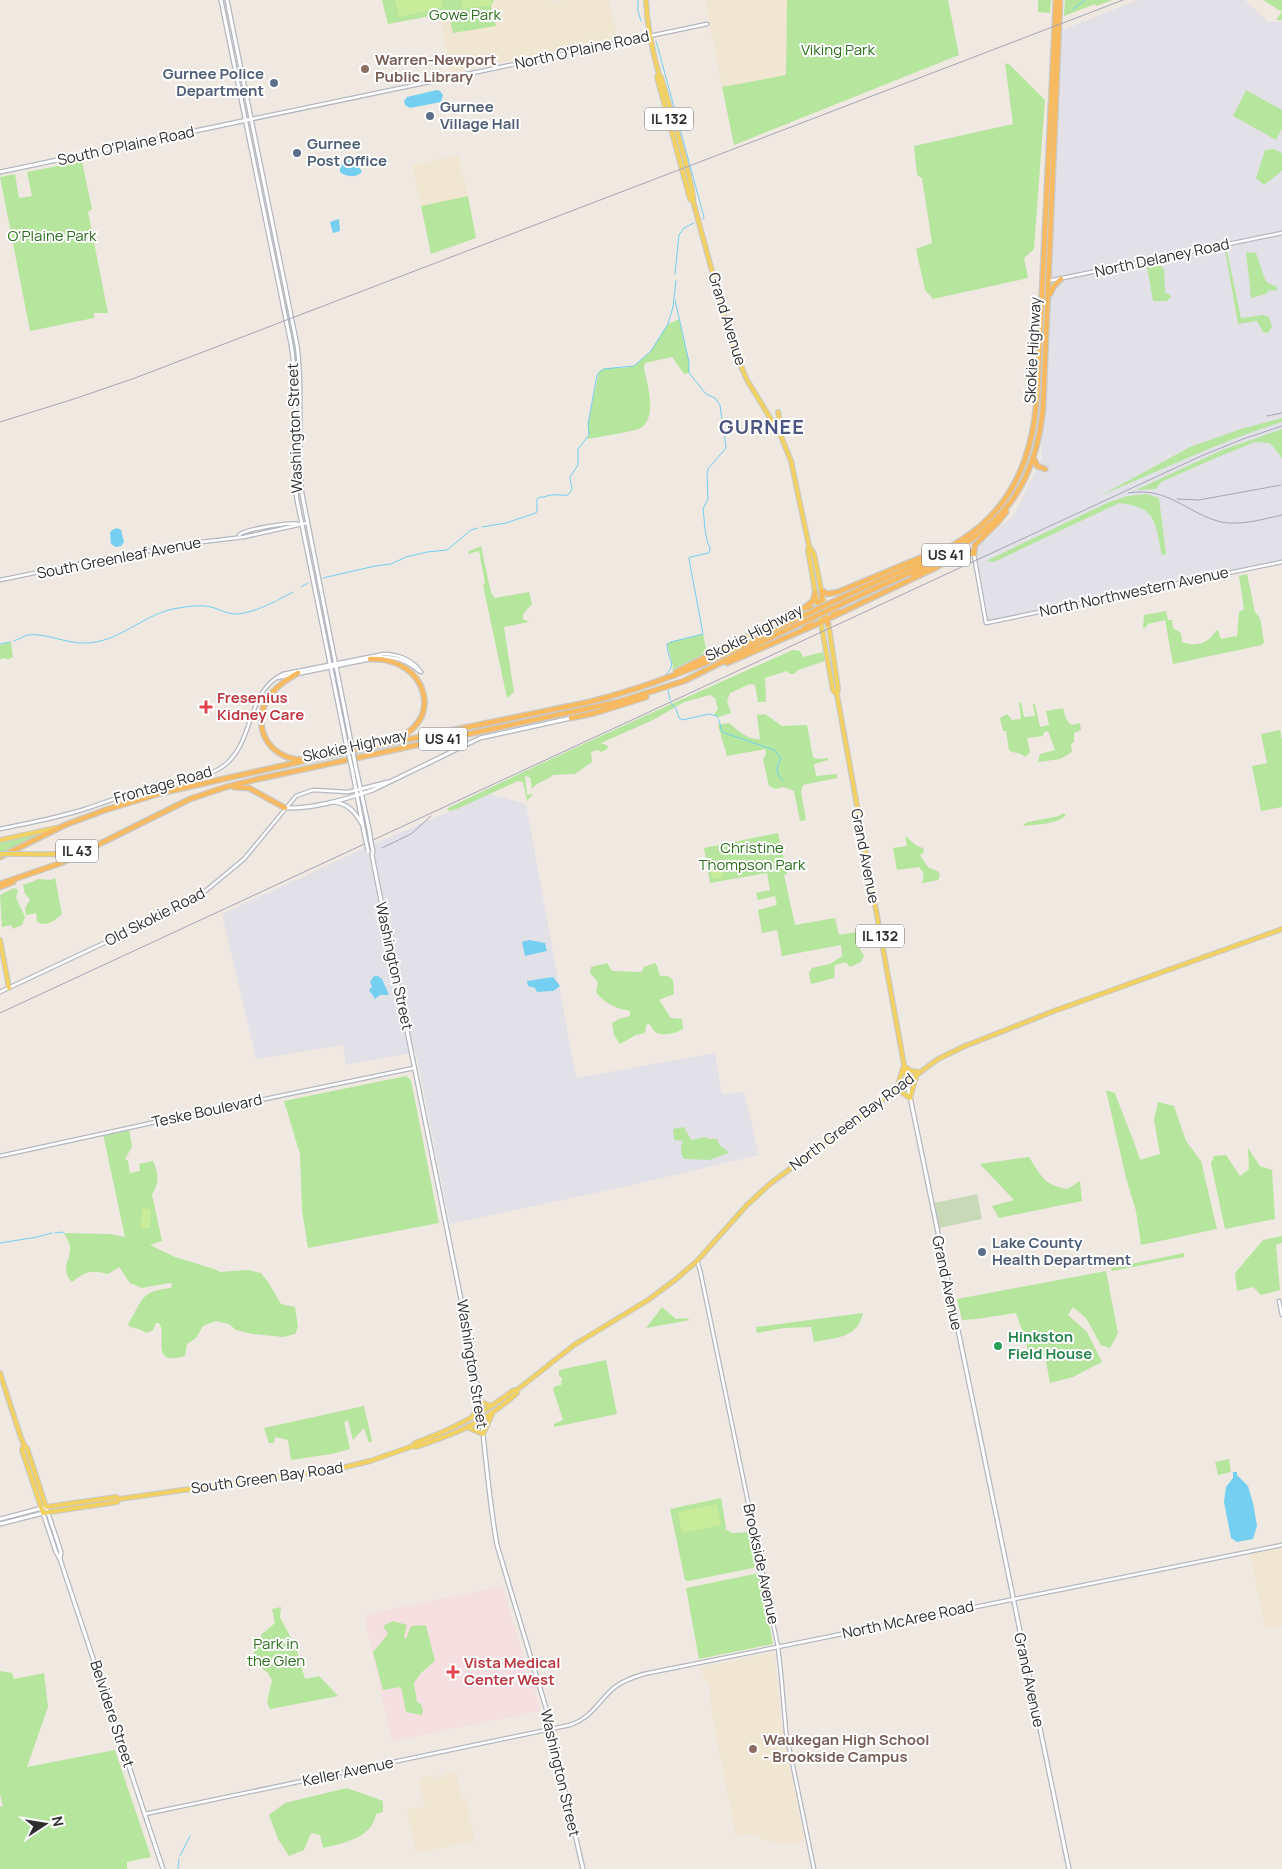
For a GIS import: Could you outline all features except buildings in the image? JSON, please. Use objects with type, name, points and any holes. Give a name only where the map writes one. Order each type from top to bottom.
[{"type":"highway","name":"Skokie Highway","points":[[0,885],[42,872],[167,808],[202,794],[258,779],[603,706],[684,681],[951,546],[976,529],[999,506],[1014,485],[1034,433],[1056,0]]},
{"type":"highway","name":"Skokie Highway","points":[[0,856],[65,825],[113,807],[161,793],[355,750],[590,702],[644,686],[749,644],[784,625],[938,559],[966,544],[992,524],[1017,493],[1034,458],[1043,409],[1060,0]]},
{"type":"highway","points":[[1048,298],[1054,286],[1061,279]]},
{"type":"highway","points":[[1034,458],[1037,466],[1045,469]]},
{"type":"highway","points":[[881,592],[935,568],[963,552],[968,551],[974,554],[975,545],[998,522],[1017,493]]},
{"type":"highway","points":[[698,675],[801,632],[823,615],[840,612],[881,592],[949,557],[966,544]]},
{"type":"highway","points":[[823,615],[822,593],[838,592],[906,562],[951,546]]},
{"type":"highway","points":[[823,615],[829,601],[838,592]]},
{"type":"highway","points":[[644,686],[804,608],[812,601],[816,593]]},
{"type":"highway","points":[[817,601],[823,615]]},
{"type":"highway","points":[[804,608],[813,608],[823,615]]},
{"type":"highway","points":[[801,632],[823,615],[831,612],[840,612]]},
{"type":"highway","points":[[355,750],[398,739],[407,734],[418,723],[424,710],[422,688],[411,672],[393,662],[370,659]]},
{"type":"highway","points":[[298,674],[283,682],[270,695],[263,709],[262,728],[268,744],[281,755],[296,760],[315,759]]},
{"type":"highway","points":[[571,718],[595,713],[640,699],[684,681]]},
{"type":"highway","points":[[202,794],[236,786],[245,787],[285,808]]},
{"type":"main road","name":"Washington Street","points":[[221,0],[293,360],[295,393],[294,466],[300,524],[368,851],[372,855]]},
{"type":"main road","name":"Washington Street","points":[[227,0],[298,351],[301,390],[300,473],[307,523],[474,1364],[482,1420],[492,1521],[497,1545],[546,1708],[583,1869]]},
{"type":"main road","name":"Grand Avenue","points":[[646,0],[650,36],[659,75],[657,77],[732,345],[748,380],[780,434],[792,466],[809,546],[808,550],[817,601]]},
{"type":"main road","name":"South O'Plaine Road","points":[[0,172],[252,119]]},
{"type":"main road","points":[[778,412],[781,427],[780,434]]},
{"type":"main road","name":"Grand Avenue","points":[[809,546],[814,554],[822,593]]},
{"type":"main road","name":"Grand Avenue","points":[[823,615],[838,688],[837,695],[910,1098],[1069,1869]]},
{"type":"main road","points":[[285,808],[302,808],[373,790],[480,738],[571,718]]},
{"type":"main road","points":[[330,802],[350,808],[363,827]]},
{"type":"main road","name":"IL 43","points":[[0,840],[65,825]]},
{"type":"main road","name":"IL 43","points":[[0,856],[70,854],[125,830]]},
{"type":"main road","name":"North Green Bay Road","points":[[481,1412],[514,1390],[517,1390],[574,1345],[655,1295],[697,1261],[747,1205],[765,1188],[907,1081],[949,1053],[1134,981],[1282,929]]},
{"type":"main road","points":[[0,940],[9,988]]},
{"type":"main road","points":[[904,1066],[918,1073],[910,1098],[895,1090],[904,1066]]},
{"type":"main road","name":"Belvidere Street","points":[[0,1372],[61,1552],[60,1559]]},
{"type":"main road","name":"South Green Bay Road","points":[[0,1518],[46,1507],[116,1497],[119,1499],[349,1466],[413,1446],[416,1447],[468,1428],[492,1414],[517,1393],[517,1390]]},
{"type":"main road","points":[[479,1398],[483,1403],[491,1406]]},
{"type":"main road","points":[[470,1419],[476,1410],[479,1398]]},
{"type":"main road","name":"South Green Bay Road","points":[[413,1446],[415,1443],[449,1430],[481,1412]]},
{"type":"main road","points":[[468,1428],[483,1434],[492,1414]]},
{"type":"main road","name":"Belvidere Street","points":[[24,1446],[22,1450],[41,1508],[60,1559],[163,1869]]},
{"type":"main road","name":"South Green Bay Road","points":[[0,1524],[48,1512],[116,1502],[119,1499]]},
{"type":"street","name":"North O'Plaine Road","points":[[252,119],[707,24]]},
{"type":"street","name":"North Delaney Road","points":[[1042,283],[1282,233]]},
{"type":"street","name":"South Greenleaf Avenue","points":[[0,580],[93,561],[285,529],[307,523]]},
{"type":"street","name":"North Northwestern Avenue","points":[[974,554],[986,623],[1282,562]]},
{"type":"street","name":"Frontage Road","points":[[0,829],[67,814],[144,789],[219,769],[233,757],[242,743],[260,694],[269,683],[283,674],[384,654],[397,655],[408,660],[421,672],[405,660],[381,656],[335,664]]},
{"type":"street","name":"Frontage Road","points":[[277,678],[330,665]]},
{"type":"street","name":"Old Skokie Road","points":[[0,992],[170,912],[203,894],[244,859],[296,796],[308,791],[317,790],[348,792],[356,790],[361,792]]},
{"type":"street","name":"Teske Boulevard","points":[[0,1156],[415,1068]]},
{"type":"street","name":"Brookside Avenue","points":[[697,1261],[778,1647],[786,1732],[814,1869]]},
{"type":"street","points":[[1279,1301],[1282,1314]]},
{"type":"street","name":"North McAree Road","points":[[550,1730],[584,1719],[616,1687],[631,1677],[1282,1544]]},
{"type":"street","name":"Keller Avenue","points":[[145,1814],[550,1730]]},
{"type":"shaded area","points":[[382,0],[547,0],[554,2],[562,0],[609,0],[617,38],[451,73],[439,15],[388,24]]},
{"type":"shaded area","points":[[705,0],[787,0],[786,75],[722,87]]},
{"type":"shaded area","points":[[1137,0],[1245,0],[1268,22],[1282,21],[1282,562],[986,623],[971,552],[1014,515],[1042,457],[1040,432],[1062,30]]},
{"type":"shaded area","points":[[459,155],[468,196],[421,206],[412,165]]},
{"type":"shaded area","points":[[490,794],[526,804],[576,1078],[715,1053],[722,1094],[744,1092],[759,1155],[628,1186],[450,1224],[416,1052],[346,1065],[343,1045],[256,1059],[222,914],[380,841]]},
{"type":"shaded area","points":[[1282,1548],[1282,1626],[1265,1629],[1250,1554]]},
{"type":"shaded area","name":"Vista Medical Center West","points":[[502,1586],[541,1711],[392,1741],[364,1615]]},
{"type":"shaded area","name":"Waukegan High School - Brookside Campus","points":[[774,1652],[781,1721],[805,1841],[791,1844],[775,1843],[749,1834],[736,1835],[713,1722],[709,1683],[704,1680],[701,1668]]},
{"type":"shaded area","points":[[456,1771],[462,1798],[466,1797],[475,1841],[416,1853],[407,1810],[425,1806],[419,1779],[436,1775],[437,1779],[444,1778],[444,1774]]},
{"type":"green space","name":"Gowe Park","points":[[382,0],[494,0],[491,6],[496,26],[453,33],[446,13],[388,24]]},
{"type":"green space","points":[[395,0],[441,0],[443,7],[400,17]]},
{"type":"green space","points":[[461,0],[491,0],[492,5],[463,9]]},
{"type":"green space","name":"Viking Park","points":[[787,0],[948,0],[959,55],[734,145],[722,87],[786,75]]},
{"type":"green space","points":[[1038,0],[1051,0],[1050,13],[1038,12]]},
{"type":"green space","points":[[1065,0],[1112,0],[1096,6],[1095,4],[1064,16]]},
{"type":"green space","points":[[1263,0],[1282,0],[1282,12]]},
{"type":"green space","points":[[1282,12],[1282,20],[1276,20]]},
{"type":"green space","points":[[1005,63],[1010,65],[1045,100],[1034,249],[1024,258],[1028,278],[933,299],[925,290],[916,249],[932,243],[922,178],[917,175],[914,146],[1013,124]]},
{"type":"green space","points":[[1246,90],[1282,110],[1282,129],[1276,140],[1233,116]]},
{"type":"green space","points":[[1274,149],[1282,153],[1282,171],[1264,185],[1256,178],[1265,150]]},
{"type":"green space","name":"O'Plaine Park","points":[[82,161],[92,209],[88,212],[108,313],[94,313],[94,318],[30,331],[0,177],[15,174],[19,198],[32,196],[27,172]]},
{"type":"green space","points":[[468,196],[476,238],[431,254],[421,206]]},
{"type":"green space","points":[[1225,250],[1227,251],[1241,318],[1263,315],[1269,317],[1272,327],[1268,333],[1263,332],[1257,321],[1238,324]]},
{"type":"green space","points":[[1246,252],[1256,253],[1266,282],[1277,287],[1277,290],[1268,291],[1266,294],[1251,298]]},
{"type":"green space","points":[[1158,264],[1164,269],[1165,292],[1171,297],[1167,301],[1153,301],[1147,267]]},
{"type":"green space","points":[[285,301],[294,338],[298,377],[296,455],[296,369]]},
{"type":"green space","points":[[679,319],[689,362],[689,373],[684,374],[672,357],[645,363],[644,368],[650,400],[649,416],[646,422],[638,429],[587,439],[589,435],[588,424],[599,371],[608,368],[634,366],[651,351],[668,324]]},
{"type":"green space","points":[[1282,418],[1282,422],[1214,447],[1102,495],[1190,447],[1241,429]]},
{"type":"green space","points":[[1282,429],[1282,458],[1270,443],[1255,442],[1161,482],[1156,489],[1136,490],[1222,450]]},
{"type":"green space","points":[[1147,494],[1159,498],[1166,554],[1162,555],[1155,525],[1148,513],[1141,508],[1119,503],[994,562],[986,561],[1107,503],[1127,496]]},
{"type":"green space","points":[[481,546],[491,593],[495,598],[529,592],[532,604],[523,614],[523,619],[529,622],[504,627],[514,692],[507,698],[483,585],[485,583],[479,551],[468,554],[469,551]]},
{"type":"green space","points":[[1247,574],[1255,612],[1260,618],[1264,642],[1262,645],[1173,664],[1165,620],[1148,624],[1143,628],[1144,615],[1166,611],[1168,620],[1172,620],[1173,628],[1181,633],[1182,642],[1197,644],[1205,642],[1218,630],[1221,639],[1237,636],[1239,612],[1244,609],[1239,576]]},
{"type":"green space","points":[[703,634],[707,653],[672,670],[673,666],[667,644]]},
{"type":"green space","points":[[11,642],[13,657],[7,660],[6,658],[0,659],[0,645]]},
{"type":"green space","points":[[793,650],[800,651],[803,657],[823,652],[825,661],[798,670],[794,674],[790,674],[787,671],[765,678],[766,702],[758,702],[755,685],[750,684],[730,693],[727,701],[731,713],[719,717],[714,714],[718,709],[715,698],[710,695],[684,702],[653,720],[601,743],[608,746],[607,749],[601,752],[598,750],[591,752],[592,762],[575,774],[553,775],[532,789],[530,777],[525,776],[527,795],[533,794],[527,801],[523,782],[518,781],[457,809],[447,810],[576,747]]},
{"type":"green space","points":[[1021,702],[1024,717],[1035,716],[1033,704],[1035,704],[1040,727],[1049,725],[1046,711],[1063,708],[1066,719],[1071,725],[1080,723],[1081,730],[1074,733],[1074,742],[1071,744],[1072,752],[1060,759],[1038,762],[1040,754],[1055,750],[1048,731],[1044,732],[1043,736],[1027,738],[1030,752],[1025,757],[1009,751],[1006,731],[1003,731],[1000,718],[1007,714],[1012,720],[1021,719],[1019,703]]},
{"type":"green space","points":[[765,714],[782,726],[807,725],[813,757],[817,759],[828,758],[828,760],[814,764],[816,776],[837,774],[837,778],[803,785],[801,792],[806,820],[800,821],[794,791],[784,787],[775,789],[769,786],[763,759],[766,754],[765,749],[727,756],[718,725],[729,723],[747,736],[760,739],[757,715]]},
{"type":"green space","points":[[1280,730],[1282,740],[1282,807],[1261,811],[1252,766],[1267,763],[1261,734]]},
{"type":"green space","points":[[1063,813],[1066,815],[1057,821],[1023,825],[1028,822],[1059,816]]},
{"type":"green space","name":"Christine Thompson Park","points":[[778,833],[787,874],[784,875],[795,925],[835,918],[839,935],[869,930],[870,932],[856,939],[864,956],[861,962],[850,967],[846,962],[835,965],[834,978],[811,984],[809,973],[812,968],[830,964],[842,956],[841,945],[782,956],[777,930],[762,933],[758,910],[777,905],[775,896],[758,900],[756,893],[770,890],[767,873],[710,883],[704,848]]},
{"type":"green space","points":[[37,835],[0,855],[0,841]]},
{"type":"green space","points":[[905,836],[923,848],[924,852],[920,855],[928,867],[939,872],[938,880],[922,883],[924,875],[919,867],[897,870],[893,848],[907,846]]},
{"type":"green space","points":[[717,867],[723,873],[717,879],[711,873]]},
{"type":"green space","points":[[55,878],[62,914],[48,924],[37,922],[36,913],[26,915],[25,908],[30,899],[25,894],[23,885],[39,879],[50,880]]},
{"type":"green space","points":[[14,888],[18,890],[16,898],[25,917],[22,925],[13,929],[11,925],[2,927],[0,895]]},
{"type":"green space","points":[[607,963],[612,971],[641,972],[644,967],[655,963],[660,976],[668,976],[673,980],[674,994],[659,1000],[671,1018],[682,1019],[683,1029],[670,1034],[660,1034],[649,1024],[646,1025],[645,1033],[636,1035],[620,1044],[614,1035],[612,1023],[630,1016],[630,1011],[615,1007],[600,997],[596,992],[598,982],[590,973],[591,967]]},
{"type":"green space","points":[[406,1076],[411,1080],[439,1223],[308,1248],[302,1210],[300,1154],[284,1101]]},
{"type":"green space","points":[[1106,1090],[1115,1093],[1140,1160],[1160,1154],[1154,1120],[1158,1102],[1174,1106],[1186,1141],[1201,1161],[1217,1229],[1141,1245],[1136,1211],[1126,1178]]},
{"type":"green space","points":[[684,1127],[691,1140],[706,1137],[708,1139],[717,1139],[720,1146],[729,1153],[709,1160],[684,1159],[681,1150],[683,1141],[674,1140],[673,1129]]},
{"type":"green space","points":[[129,1129],[132,1147],[125,1159],[128,1161],[130,1173],[140,1171],[139,1164],[153,1161],[157,1173],[157,1182],[152,1194],[162,1241],[150,1245],[175,1257],[220,1272],[248,1270],[261,1273],[281,1304],[295,1307],[298,1327],[295,1334],[283,1337],[253,1334],[236,1330],[229,1324],[216,1321],[203,1326],[196,1338],[187,1344],[185,1356],[167,1357],[163,1354],[159,1323],[156,1323],[153,1330],[147,1333],[130,1327],[128,1324],[143,1298],[161,1289],[171,1288],[172,1284],[142,1288],[130,1283],[119,1267],[108,1274],[89,1272],[72,1282],[68,1278],[66,1266],[70,1246],[64,1233],[109,1234],[125,1237],[103,1134]]},
{"type":"green space","points":[[1248,1148],[1260,1166],[1272,1170],[1275,1219],[1225,1229],[1211,1164],[1214,1156],[1226,1155],[1240,1176],[1249,1169]]},
{"type":"green space","points":[[1029,1157],[1044,1179],[1053,1185],[1067,1189],[1080,1181],[1082,1201],[999,1218],[992,1206],[1014,1200],[980,1164]]},
{"type":"green space","points":[[977,1194],[982,1219],[939,1228],[934,1203]]},
{"type":"green space","points":[[142,1208],[151,1209],[150,1228],[141,1228]]},
{"type":"green space","points":[[1282,1236],[1282,1243],[1276,1245],[1280,1290],[1261,1295],[1253,1287],[1237,1291],[1235,1273],[1263,1240]]},
{"type":"green space","points":[[1184,1253],[1184,1257],[1112,1271],[1111,1268]]},
{"type":"green space","points":[[1106,1271],[1118,1333],[1110,1348],[1101,1345],[1086,1318],[1073,1307],[1068,1315],[1087,1332],[1102,1362],[1073,1377],[1050,1383],[1045,1356],[1027,1359],[1027,1345],[1016,1313],[962,1320],[957,1299]]},
{"type":"green space","points":[[662,1307],[676,1319],[686,1318],[690,1320],[646,1328]]},
{"type":"green space","points":[[863,1313],[860,1322],[851,1332],[814,1342],[811,1327],[784,1328],[757,1333],[756,1327]]},
{"type":"green space","points":[[606,1360],[617,1414],[554,1427],[554,1424],[563,1420],[553,1389],[555,1386],[561,1385],[562,1378],[559,1376],[559,1370]]},
{"type":"green space","points":[[364,1406],[372,1441],[369,1443],[364,1428],[353,1440],[348,1420],[344,1422],[350,1449],[331,1454],[291,1460],[288,1440],[275,1437],[274,1443],[269,1443],[264,1428]]},
{"type":"green space","points":[[1229,1459],[1231,1472],[1218,1475],[1215,1462]]},
{"type":"green space","points":[[721,1498],[725,1529],[732,1533],[751,1532],[758,1567],[688,1581],[685,1580],[670,1509]]},
{"type":"green space","points":[[717,1504],[721,1525],[682,1533],[678,1512]]},
{"type":"green space","points":[[759,1573],[773,1644],[699,1659],[686,1588]]},
{"type":"green space","name":"Park in the Glen","points":[[281,1607],[280,1617],[296,1648],[305,1679],[319,1676],[338,1696],[270,1709],[267,1702],[272,1680],[268,1673],[255,1663],[254,1653],[262,1634],[275,1623],[272,1609]]},
{"type":"green space","points":[[393,1621],[407,1625],[404,1637],[406,1639],[411,1626],[426,1625],[435,1661],[421,1673],[414,1683],[417,1702],[421,1704],[423,1710],[422,1715],[406,1712],[401,1687],[383,1690],[373,1652],[388,1634],[383,1626]]},
{"type":"green space","points":[[0,1671],[12,1673],[14,1679],[44,1673],[48,1707],[27,1767],[115,1750],[151,1857],[127,1862],[127,1869],[0,1869],[0,1807],[3,1806],[0,1795]]},
{"type":"green space","points":[[347,1788],[383,1801],[383,1812],[376,1814],[369,1829],[356,1838],[323,1848],[320,1835],[311,1833],[304,1850],[289,1856],[278,1839],[269,1815],[285,1803]]},
{"type":"water","points":[[437,90],[443,95],[441,102],[410,108],[405,105],[404,101],[407,97]]},
{"type":"water","points":[[348,160],[356,162],[362,172],[351,176],[340,172],[340,164]]},
{"type":"water","points":[[339,219],[340,231],[333,233],[330,222]]},
{"type":"water","points":[[117,528],[121,530],[124,542],[121,546],[116,547],[111,544],[110,533]]},
{"type":"water","points":[[529,940],[545,943],[547,951],[525,956],[522,942]]},
{"type":"water","points":[[374,976],[382,979],[389,995],[380,995],[375,999],[369,990],[372,987],[370,982]]},
{"type":"water","points":[[553,977],[560,986],[553,991],[537,992],[535,988],[528,986],[527,981]]},
{"type":"water","points":[[1233,1472],[1237,1472],[1237,1475],[1248,1486],[1257,1526],[1253,1539],[1237,1542],[1231,1538],[1224,1502],[1226,1487],[1233,1478]]},
{"type":"waterway","points":[[638,0],[638,11],[641,21]]},
{"type":"waterway","points":[[1073,9],[1085,0]]},
{"type":"waterway","points":[[656,41],[703,219]]},
{"type":"waterway","points":[[675,274],[679,235],[684,228],[694,223]]},
{"type":"waterway","points":[[482,527],[506,523],[537,512],[537,499],[540,497],[568,495],[572,488],[570,477],[578,465],[578,449],[589,435],[588,424],[597,375],[603,369],[634,366],[651,351],[668,324],[673,307],[676,281]]},
{"type":"waterway","points":[[675,300],[689,362],[689,373],[706,394],[715,398],[720,405],[723,428]]},
{"type":"waterway","points":[[664,676],[672,665],[667,644],[703,634],[689,559],[690,557],[709,553],[710,548],[703,509],[708,499],[707,475],[708,469],[726,448],[724,432]]},
{"type":"waterway","points":[[323,578],[391,564],[406,557],[427,552],[447,550],[471,530],[478,528]]},
{"type":"waterway","points":[[301,587],[308,583]]},
{"type":"waterway","points":[[278,600],[293,592]]},
{"type":"waterway","points":[[14,641],[26,635],[34,635],[48,636],[78,643],[97,642],[119,634],[161,612],[173,609],[202,606],[236,614],[252,611],[276,601]]},
{"type":"waterway","points":[[0,644],[10,642]]},
{"type":"waterway","points":[[668,690],[670,700]]},
{"type":"waterway","points":[[671,703],[682,720],[709,714],[718,718]]},
{"type":"waterway","points":[[719,720],[722,732],[774,750],[781,758],[777,770],[783,781]]},
{"type":"waterway","points":[[0,1243],[52,1233]]},
{"type":"waterway","points":[[55,1233],[64,1233]]},
{"type":"waterway","points":[[180,1856],[190,1836]]},
{"type":"waterway","points":[[178,1869],[179,1859]]},
{"type":"railway","points":[[0,422],[135,378],[1123,0]]},
{"type":"railway","points":[[1267,416],[1282,413]]},
{"type":"railway","points":[[0,1013],[1201,456],[1282,426]]},
{"type":"railway","points":[[1177,499],[1199,500],[1281,485]]},
{"type":"railway","points":[[1128,493],[1154,493],[1221,522],[1244,523],[1282,515]]},
{"type":"railway","points":[[382,848],[411,834],[431,816]]},
{"type":"place","name":"Warren-Newport Public Library","points":[[365,69]]},
{"type":"place","name":"Gurnee Police Department","points":[[274,83]]},
{"type":"place","name":"Gurnee Village Hall","points":[[430,116]]},
{"type":"place","name":"Gurnee Post Office","points":[[297,153]]},
{"type":"place","name":"Fresenius Kidney Care","points":[[206,707]]},
{"type":"place","name":"Lake County Health Department","points":[[982,1252]]},
{"type":"place","name":"Hinkston Field House","points":[[998,1346]]},
{"type":"place","name":"Vista Medical Center West","points":[[453,1672]]},
{"type":"place","name":"Waukegan High School - Brookside Campus","points":[[753,1749]]},
{"type":"district","name":"GURNEE","points":[[762,427]]}]
